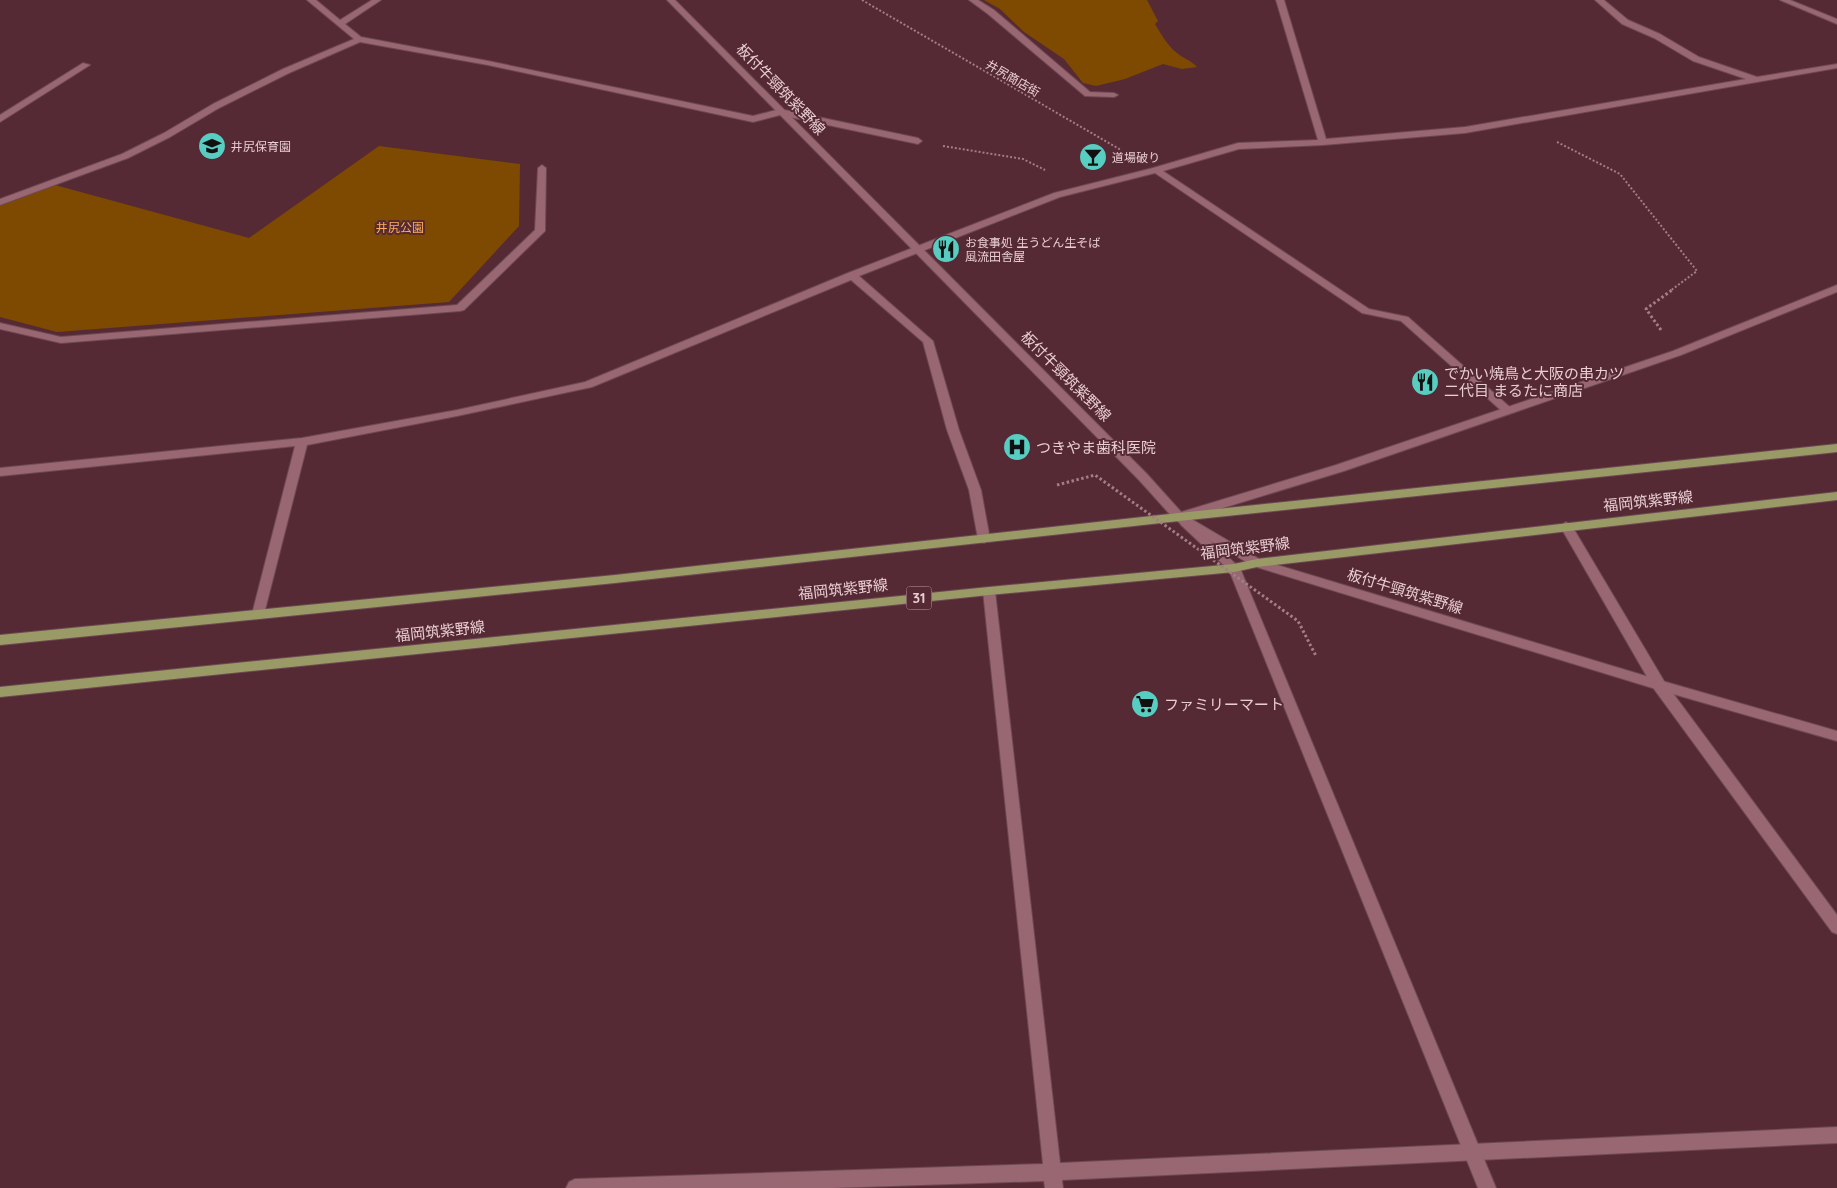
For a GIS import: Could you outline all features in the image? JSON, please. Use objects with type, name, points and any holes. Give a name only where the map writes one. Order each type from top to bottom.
[{"type":"main road","points":[[0,640],[624,578],[1179,517],[1837,448]]},
{"type":"main road","name":"福岡筑紫野線","points":[[0,692],[989,591],[1234,568],[1257,563],[1566,526],[1837,496]]},
{"type":"street","points":[[311,0],[359,39],[488,63],[753,119],[780,112],[918,142]]},
{"type":"street","points":[[340,24],[377,0]]},
{"type":"street","name":"板付牛頸筑紫野線","points":[[671,0],[1179,517],[1257,563],[1659,685],[1837,736]]},
{"type":"street","points":[[973,0],[991,12],[1088,94],[1114,95]]},
{"type":"street","points":[[1280,0],[1323,142]]},
{"type":"street","points":[[1599,0],[1625,22],[1657,36],[1696,59],[1756,80]]},
{"type":"street","points":[[1784,0],[1837,22]]},
{"type":"street","points":[[0,202],[125,156],[167,136],[216,106],[286,71],[359,39]]},
{"type":"street","points":[[0,119],[86,65]]},
{"type":"street","points":[[0,472],[302,442],[457,413],[588,385],[851,275],[1057,195],[1156,170],[1238,146],[1323,142],[1466,130],[1837,66]]},
{"type":"street","points":[[0,326],[61,340],[460,308],[540,232],[542,168]]},
{"type":"street","points":[[1156,170],[1366,311],[1404,319],[1508,411]]},
{"type":"street","points":[[851,275],[928,341],[952,430],[974,490],[984,539]]},
{"type":"street","points":[[1179,517],[1340,468],[1677,353],[1837,288]]},
{"type":"street","points":[[258,614],[302,442]]},
{"type":"street","points":[[1179,517],[1234,568],[1487,1188]]},
{"type":"street","points":[[1566,526],[1659,685],[1837,928]]},
{"type":"street","points":[[989,591],[1053,1180]]},
{"type":"street","points":[[576,1188],[1053,1180],[1471,1151],[1837,1135]]},
{"type":"path","name":"井尻商店街","points":[[862,0],[1156,170]]},
{"type":"path","points":[[1515,121],[1620,174],[1697,271],[1646,309],[1677,353]]},
{"type":"path","points":[[918,142],[1023,159],[1081,189]]},
{"type":"path","points":[[1057,485],[1095,475],[1298,621],[1316,656]]},
{"type":"green space","points":[[984,0],[1147,0],[1158,21],[1155,24],[1168,43],[1177,53],[1197,67],[1182,69],[1163,64],[1125,79],[1096,86],[1083,83],[1064,59],[1024,32],[1000,9]]},
{"type":"green space","name":"井尻公園","points":[[379,146],[520,164],[519,226],[449,302],[57,332],[0,317],[0,205],[55,185],[249,238]]},
{"type":"place","name":"井尻保育園","points":[[212,146]]},
{"type":"place","name":"道場破り","points":[[1093,157]]},
{"type":"place","name":"お食事処 生うどん生そば 風流田舎屋","points":[[946,249]]},
{"type":"place","name":"でかい焼鳥と大阪の串カツ 二代目 まるたに商店","points":[[1425,382]]},
{"type":"place","name":"つきやま歯科医院","points":[[1017,447]]},
{"type":"place","name":"ファミリーマート","points":[[1145,704]]}]
